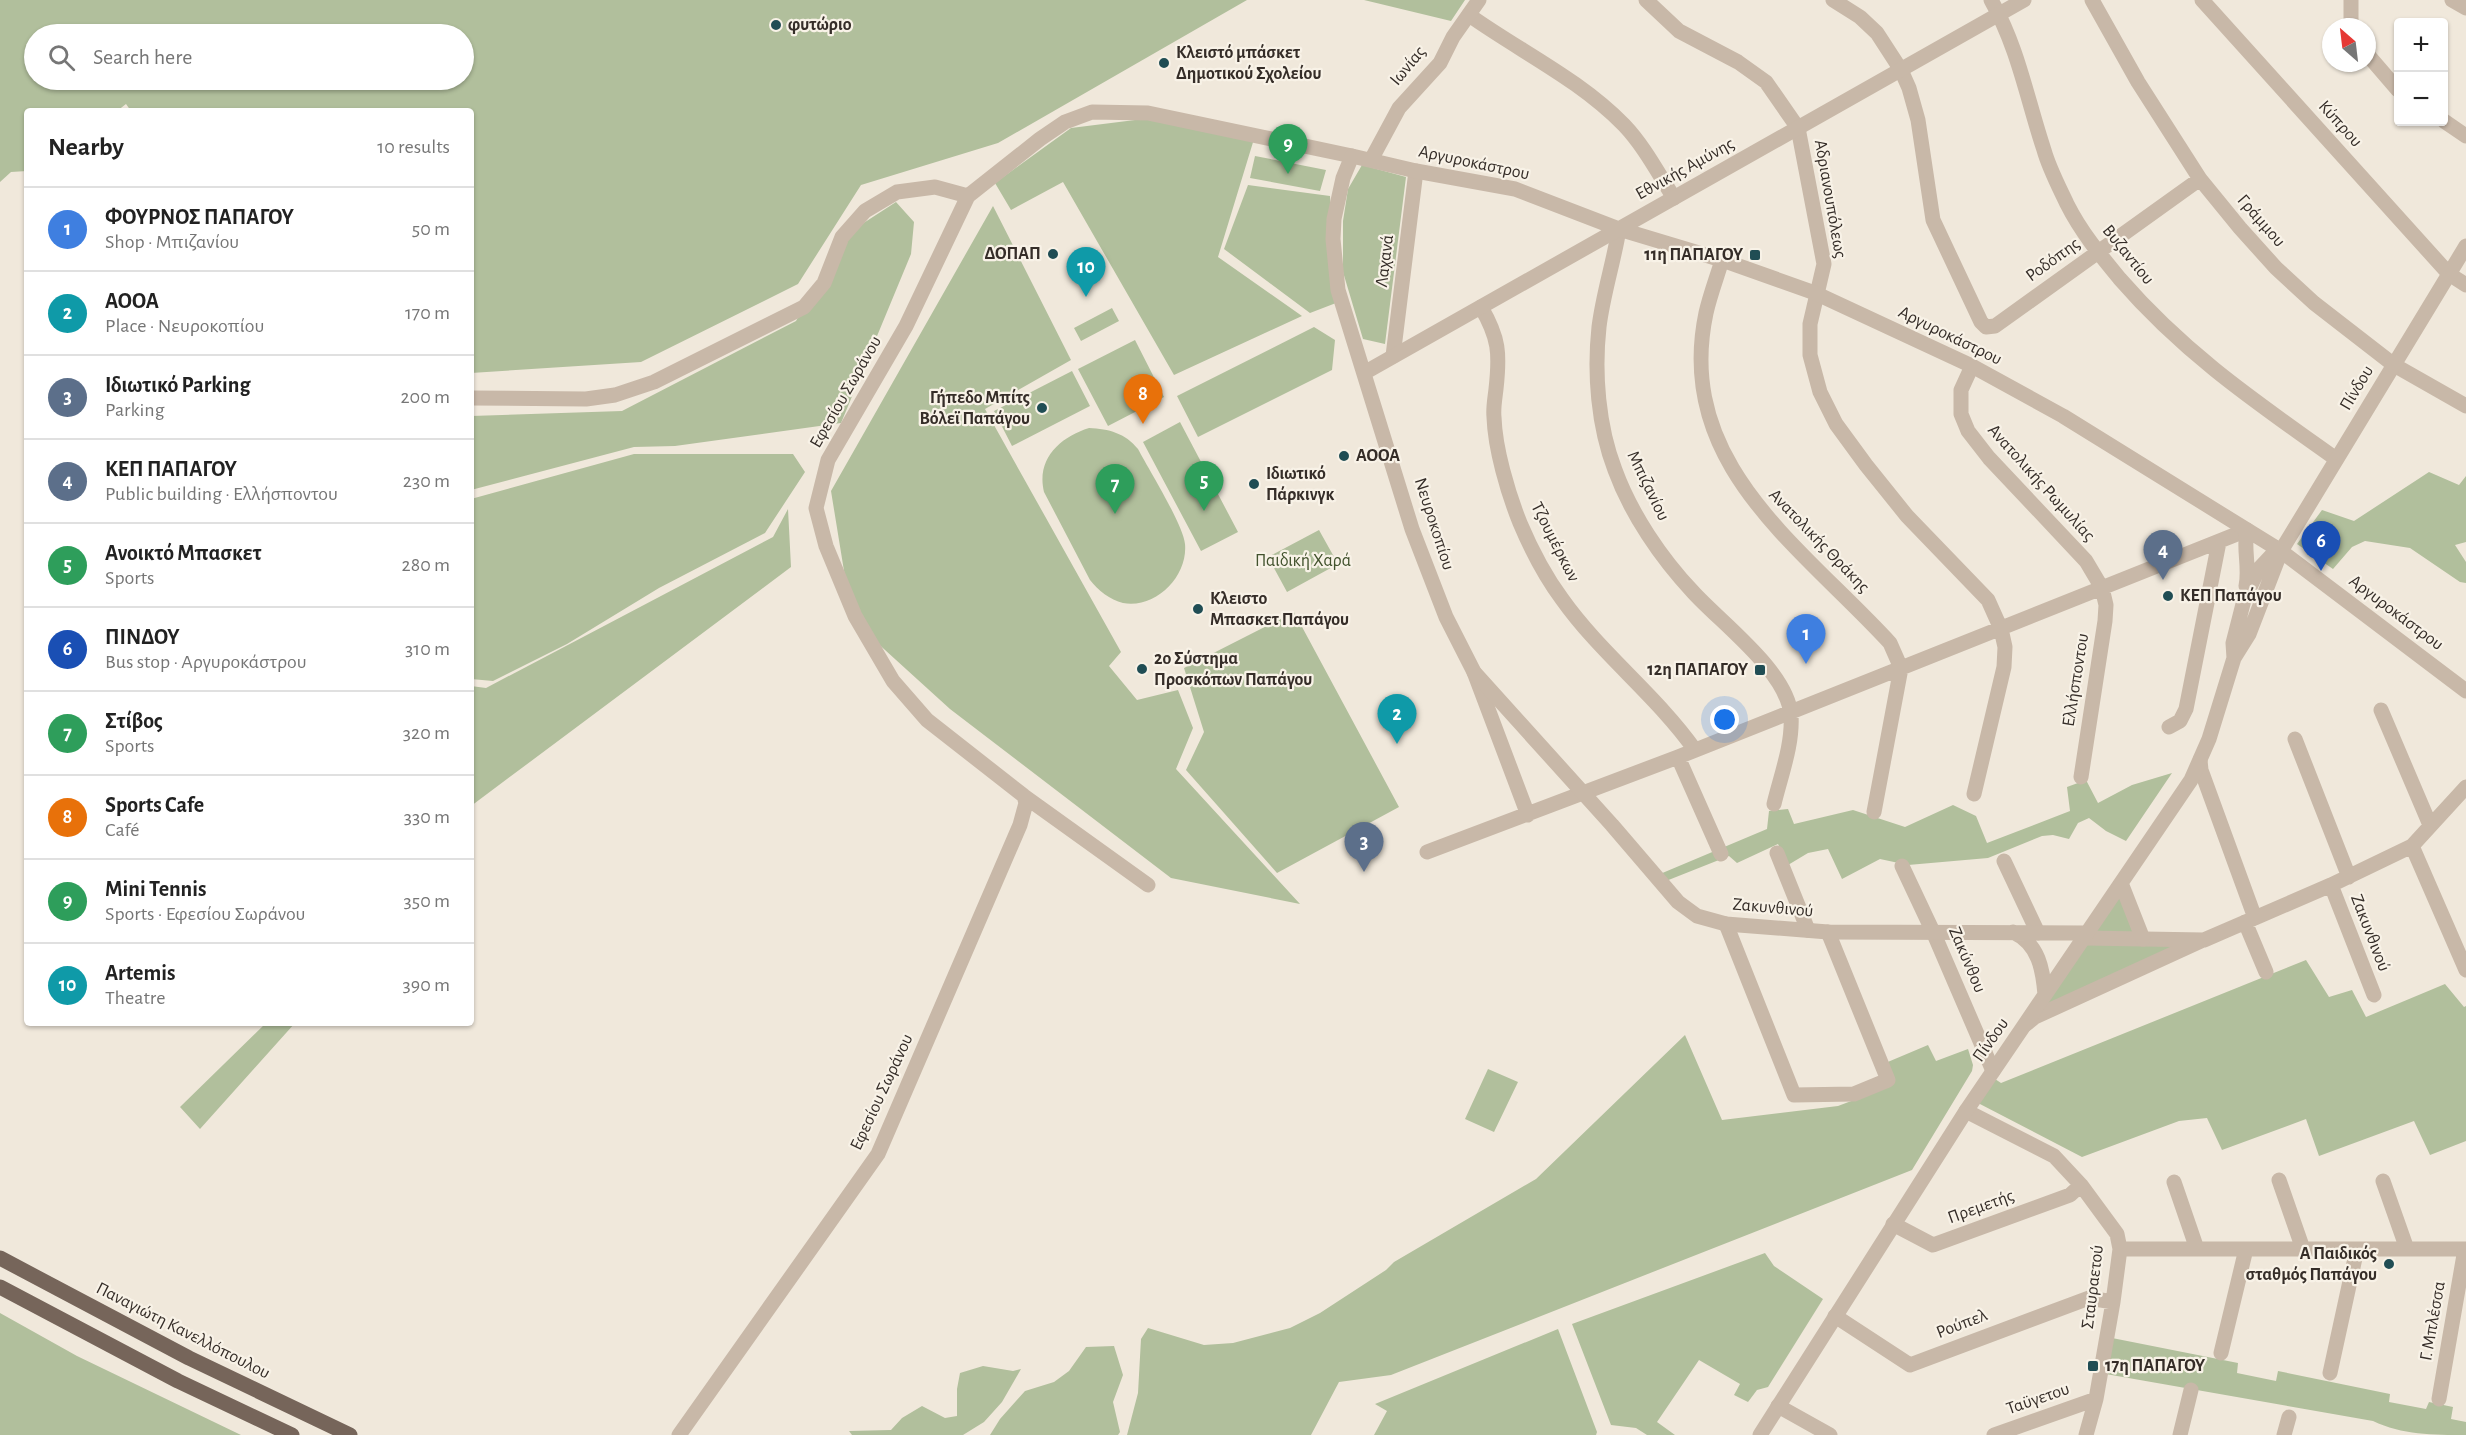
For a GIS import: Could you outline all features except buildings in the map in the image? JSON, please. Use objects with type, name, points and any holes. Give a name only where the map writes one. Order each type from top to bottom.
[{"type":"main road","name":"Παναγιώτη Κανελλόπουλου","points":[[0,1258],[189,1358],[350,1435]]},
{"type":"main road","points":[[0,1287],[178,1381],[292,1435]]},
{"type":"street","name":"Ιωνίας","points":[[1371,160],[1399,108],[1440,63],[1453,37],[1479,0]]},
{"type":"street","name":"Αδριανουπόλεως","points":[[1646,0],[1679,31],[1738,62],[1766,82],[1798,128],[1824,264],[1809,324],[1810,355],[1820,392],[1836,424],[1866,465],[1907,516],[1988,600],[2001,628]]},
{"type":"street","points":[[1833,0],[1860,17],[1877,33],[1901,70]]},
{"type":"street","name":"Βυζαντίου","points":[[1991,0],[2016,53],[2044,153],[2068,207],[2097,252],[2181,343],[2227,381],[2336,459]]},
{"type":"street","name":"Εθνικής Αμύνης","points":[[1364,373],[2025,0]]},
{"type":"street","name":"Γράμμου","points":[[2092,0],[2138,82],[2200,179],[2276,268],[2314,303],[2394,365],[2466,406]]},
{"type":"street","name":"Κύπρου","points":[[2202,0],[2449,274],[2466,285]]},
{"type":"street","points":[[2351,0],[2351,18]]},
{"type":"street","points":[[2452,0],[2466,8]]},
{"type":"street","points":[[1469,15],[1558,70],[1603,106],[1624,125],[1644,149],[1674,198]]},
{"type":"street","points":[[2376,64],[2394,85]]},
{"type":"street","name":"Ροδόπης","points":[[1901,70],[1918,120],[1934,220],[1981,322],[1986,327],[1995,326],[2200,179]]},
{"type":"street","name":"Εφεσίου Σωράνου","points":[[1148,885],[1024,796],[927,720],[893,681],[855,616],[826,546],[816,508],[828,460],[906,326],[968,196],[1065,122],[1092,112],[1148,113],[1352,156]]},
{"type":"street","points":[[2448,124],[2466,136]]},
{"type":"street","name":"Αργυροκάστρου","points":[[1352,156],[1416,171],[1515,189],[1619,229],[1722,260],[1815,293],[1972,366],[2063,416],[2281,551],[2466,691]]},
{"type":"street","name":"Νευροκοπίου","points":[[1352,156],[1338,197],[1333,239],[1338,290],[1412,529],[1446,617],[1474,672],[1584,794]]},
{"type":"street","name":"Λαχανά","points":[[1393,356],[1416,171]]},
{"type":"street","points":[[474,398],[586,399],[615,395],[654,382],[804,307],[824,283],[842,237],[865,212],[897,192],[935,188],[968,196]]},
{"type":"street","name":"Μπιζανίου","points":[[1619,229],[1599,325],[1596,372],[1604,428],[1615,471],[1637,516],[1662,555],[1693,592],[1765,663],[1778,681],[1791,712]]},
{"type":"street","name":"Πίνδου","points":[[1760,1435],[1966,1111],[2191,780],[2200,760],[2234,658],[2249,634],[2281,551],[2466,246]]},
{"type":"street","name":"Ανατολικής Θράκης","points":[[1722,260],[1706,313],[1701,356],[1705,399],[1717,439],[1736,478],[1761,512],[1890,643],[1901,668]]},
{"type":"street","name":"Τζουμέρκων","points":[[1481,307],[1494,328],[1498,343],[1500,361],[1494,416],[1504,475],[1520,523],[1539,563],[1562,600],[1676,723],[1695,750]]},
{"type":"street","name":"Ανατολικής Ρωμυλίας","points":[[1972,366],[1961,390],[1960,414],[1968,431],[1989,458],[2086,561],[2102,588]]},
{"type":"street","points":[[1427,852],[1584,794],[2247,530]]},
{"type":"street","points":[[2244,600],[2248,574],[2244,548],[2247,530]]},
{"type":"street","points":[[2169,727],[2180,721],[2186,709],[2218,542]]},
{"type":"street","name":"Πίνδου","points":[[2234,658],[2233,643],[2244,600],[2258,570],[2266,560],[2281,551]]},
{"type":"street","name":"Ελλήσποντου","points":[[2082,777],[2105,621],[2106,605],[2102,588]]},
{"type":"street","points":[[1974,794],[2004,667],[2005,647],[2001,628]]},
{"type":"street","points":[[1874,812],[1901,668]]},
{"type":"street","points":[[1474,672],[1528,815]]},
{"type":"street","points":[[2381,710],[2430,825]]},
{"type":"street","points":[[1774,804],[1790,734],[1791,712]]},
{"type":"street","points":[[2295,739],[2349,877]]},
{"type":"street","points":[[1678,757],[1721,854]]},
{"type":"street","points":[[2200,760],[2201,770],[2266,972]]},
{"type":"street","name":"Ζακυνθινού","points":[[1584,794],[1678,902],[1696,916],[1726,924],[1828,932],[1934,934],[2013,932],[2204,940],[2349,877],[2412,846],[2466,787]]},
{"type":"street","name":"Εφεσίου Σωράνου","points":[[679,1435],[878,1154],[1020,825],[1026,803],[1024,796]]},
{"type":"street","points":[[2412,846],[2466,970]]},
{"type":"street","points":[[1777,853],[1808,930]]},
{"type":"street","points":[[2004,861],[2038,933]]},
{"type":"street","name":"Ζακύνθου","points":[[1902,866],[1993,1071]]},
{"type":"street","points":[[2121,883],[2143,939]]},
{"type":"street","name":"Ζακυνθινού","points":[[2331,885],[2374,995]]},
{"type":"street","points":[[1726,924],[1794,1095],[1854,1094],[1888,1080],[1828,932]]},
{"type":"street","points":[[2013,932],[2030,943],[2040,962],[2044,976],[2045,995]]},
{"type":"street","points":[[2024,1026],[2036,1017],[2204,940]]},
{"type":"street","name":"Σταυραετού","points":[[1966,1111],[2054,1156],[2082,1185],[2117,1234],[2120,1249],[2113,1302],[2096,1399],[2086,1435]]},
{"type":"street","points":[[2279,1180],[2303,1249]]},
{"type":"street","points":[[2383,1181],[2407,1249]]},
{"type":"street","points":[[2174,1182],[2197,1249]]},
{"type":"street","name":"Πρεμετής","points":[[1893,1224],[1933,1245],[2070,1196],[2082,1185]]},
{"type":"street","name":"Γ. Μπλέσσα","points":[[2120,1249],[2466,1249],[2439,1399]]},
{"type":"street","points":[[2222,1353],[2246,1249]]},
{"type":"street","points":[[2330,1373],[2357,1249]]},
{"type":"street","name":"Ρούπελ","points":[[1835,1316],[1910,1365],[2089,1298],[2113,1302]]},
{"type":"street","points":[[2180,1435],[2191,1390]]},
{"type":"street","name":"Ταϋγετου","points":[[1994,1435],[2096,1399]]},
{"type":"street","points":[[1778,1406],[1830,1435]]},
{"type":"street","points":[[2284,1435],[2289,1417]]},
{"type":"green space","points":[[0,0],[1247,0],[998,143],[861,185],[798,284],[641,362],[474,373],[474,108],[129,108],[126,104],[121,108],[24,108],[24,171],[11,172],[0,182]]},
{"type":"green space","points":[[1364,0],[1465,0],[1451,21]]},
{"type":"green space","points":[[1143,119],[1254,139],[1218,257],[1302,316],[1174,375],[1063,182],[1011,210],[995,183],[1071,128]]},
{"type":"green space","points":[[1255,156],[1326,170],[1320,191],[1250,178]]},
{"type":"green space","points":[[1362,165],[1406,177],[1385,344],[1363,339],[1343,272],[1343,221],[1348,189]]},
{"type":"green space","points":[[1248,185],[1330,196],[1336,303],[1310,313],[1224,249]]},
{"type":"green space","points":[[896,202],[914,222],[911,254],[841,423],[675,446],[634,447],[474,489],[474,416],[622,411],[796,321],[842,237]]},
{"type":"green space","points":[[993,206],[1071,360],[985,409],[1121,652],[1109,666],[1137,700],[1178,690],[1193,728],[1176,769],[1300,904],[1171,878],[950,709],[852,620],[831,491]]},
{"type":"green space","points":[[1112,308],[1119,321],[1081,341],[1074,328]]},
{"type":"green space","points":[[1314,327],[1335,340],[1332,370],[1198,437],[1177,396]]},
{"type":"green space","points":[[1135,340],[1164,397],[1108,426],[1078,369]]},
{"type":"green space","name":"Γήπεδο Μπίτς Βόλεϊ Παπάγου","points":[[1072,371],[1090,406],[1012,446],[994,411]]},
{"type":"green space","points":[[1180,422],[1238,532],[1201,551],[1143,442]]},
{"type":"green space","points":[[1089,428],[1116,433],[1128,439],[1138,449],[1183,535],[1185,556],[1181,568],[1168,588],[1147,601],[1135,604],[1118,602],[1093,584],[1044,492],[1042,480],[1044,469],[1053,451],[1069,437]]},
{"type":"green space","points":[[634,454],[793,454],[805,472],[765,533],[659,588],[567,644],[493,681],[474,679],[474,498]]},
{"type":"green space","points":[[2429,472],[2459,485],[2466,476],[2466,542],[2455,545],[2466,562],[2466,583],[2460,582],[2410,548],[2365,541],[2352,547],[2333,569],[2297,544],[2322,510],[2354,521]]},
{"type":"green space","points":[[788,509],[791,567],[474,804],[474,686],[486,688],[773,537]]},
{"type":"green space","name":"Παιδική Χαρά","points":[[1319,530],[1338,564],[1287,592],[1268,557]]},
{"type":"green space","points":[[1294,612],[1399,807],[1277,873],[1186,770],[1204,732],[1184,668]]},
{"type":"green space","points":[[2172,773],[2126,841],[2106,831],[2089,818],[2078,823],[2069,839],[2053,835],[2042,836],[1988,858],[1908,865],[1880,859],[1842,879],[1828,849],[1808,853],[1788,865],[1778,844],[1737,863],[1729,856],[1666,881],[1660,874],[1767,829],[1769,811],[1788,809],[1794,824],[1853,810],[1905,827],[1953,805],[1976,816],[1987,843],[2070,811],[2067,787],[2086,780],[2098,803],[2132,785]]},
{"type":"green space","points":[[2117,890],[2134,935],[2088,932]]},
{"type":"green space","points":[[2083,940],[2186,946],[2037,1011]]},
{"type":"green space","points":[[2306,960],[2329,997],[2352,990],[2366,1017],[2445,984],[2464,1007],[2466,1006],[2466,1141],[2430,1155],[2414,1121],[2319,1156],[2306,1119],[2222,1150],[2207,1118],[2179,1121],[2082,1157],[1978,1103],[1995,1079],[2001,1083]]},
{"type":"green space","points":[[263,1026],[292,1026],[200,1129],[180,1107]]},
{"type":"green space","points":[[1685,1035],[1722,1120],[1838,1106],[1891,1086],[1883,1064],[1928,1045],[1936,1061],[1968,1049],[1973,1065],[1972,1071],[1912,1170],[1391,1375],[1339,1382],[1311,1435],[1127,1435],[1138,1393],[1141,1339],[1148,1328],[1204,1345],[1233,1343],[1290,1328],[1320,1313],[1386,1270],[1394,1262],[1536,1179]]},
{"type":"green space","points":[[1488,1069],[1518,1082],[1494,1132],[1465,1119]]},
{"type":"green space","points":[[1765,1253],[1774,1266],[1823,1299],[1768,1387],[1757,1390],[1748,1402],[1734,1395],[1740,1384],[1699,1360],[1657,1422],[1675,1435],[1647,1435],[1636,1428],[1611,1425],[1572,1324]]},
{"type":"green space","points":[[0,1313],[77,1356],[241,1435],[0,1435]]},
{"type":"green space","points":[[1558,1329],[1597,1432],[1596,1435],[1374,1435],[1387,1411],[1375,1404]]},
{"type":"green space","points":[[2107,1337],[2238,1363],[2237,1373],[2276,1381],[2278,1371],[2390,1394],[2389,1402],[2426,1409],[2429,1402],[2453,1407],[2451,1419],[2466,1422],[2466,1435],[2406,1432],[2373,1421],[2100,1373]]},
{"type":"green space","points":[[1114,1346],[1123,1375],[1113,1402],[1120,1432],[1118,1435],[990,1435],[1000,1419],[1025,1391],[1054,1382],[1069,1371],[1086,1347]]},
{"type":"green space","points":[[983,1366],[1013,1371],[1021,1369],[1002,1402],[984,1422],[963,1435],[852,1435],[849,1431],[891,1430],[902,1418],[922,1406],[945,1418],[957,1416],[957,1389],[960,1373]]},
{"type":"place","name":"φυτώριο","points":[[776,25]]},
{"type":"place","name":"Κλειστό μπάσκετ Δημοτικού Σχολείου","points":[[1164,63]]},
{"type":"place","name":"Mini Tennis","points":[[1288,174]]},
{"type":"place","name":"ΔΟΠΑΠ","points":[[1053,254]]},
{"type":"place","name":"11η ΠΑΠΑΓΟΥ","points":[[1755,255]]},
{"type":"place","name":"Artemis","points":[[1086,297]]},
{"type":"place","name":"Γήπεδο Μπίτς Βόλεϊ Παπάγου","points":[[1042,408]]},
{"type":"place","name":"Sports Cafe","points":[[1143,424]]},
{"type":"place","name":"ΑΟΟΑ","points":[[1344,456]]},
{"type":"place","name":"Ιδιωτικό Πάρκινγκ","points":[[1254,484]]},
{"type":"place","name":"Ανοικτό Μπασκετ","points":[[1204,511]]},
{"type":"place","name":"Στίβος","points":[[1115,514]]},
{"type":"place","name":"ΠΙΝΔΟΥ","points":[[2321,571]]},
{"type":"place","name":"ΚΕΠ ΠΑΠΑΓΟΥ","points":[[2163,580]]},
{"type":"place","name":"ΚΕΠ Παπάγου","points":[[2168,596]]},
{"type":"place","name":"Κλειστο Μπασκετ Παπάγου","points":[[1198,609]]},
{"type":"place","name":"ΦΟΥΡΝΟΣ ΠΑΠΑΓΟΥ","points":[[1806,664]]},
{"type":"place","name":"2ο Σύστημα Προσκόπων Παπάγου","points":[[1142,669]]},
{"type":"place","name":"12η ΠΑΠΑΓΟΥ","points":[[1760,670]]},
{"type":"place","name":"AOOA","points":[[1397,744]]},
{"type":"place","name":"Ιδιωτικό Parking","points":[[1364,872]]},
{"type":"place","name":"Α Παιδικός σταθμός Παπάγου","points":[[2389,1264]]},
{"type":"place","name":"17η ΠΑΠΑΓΟΥ","points":[[2093,1366]]}]
